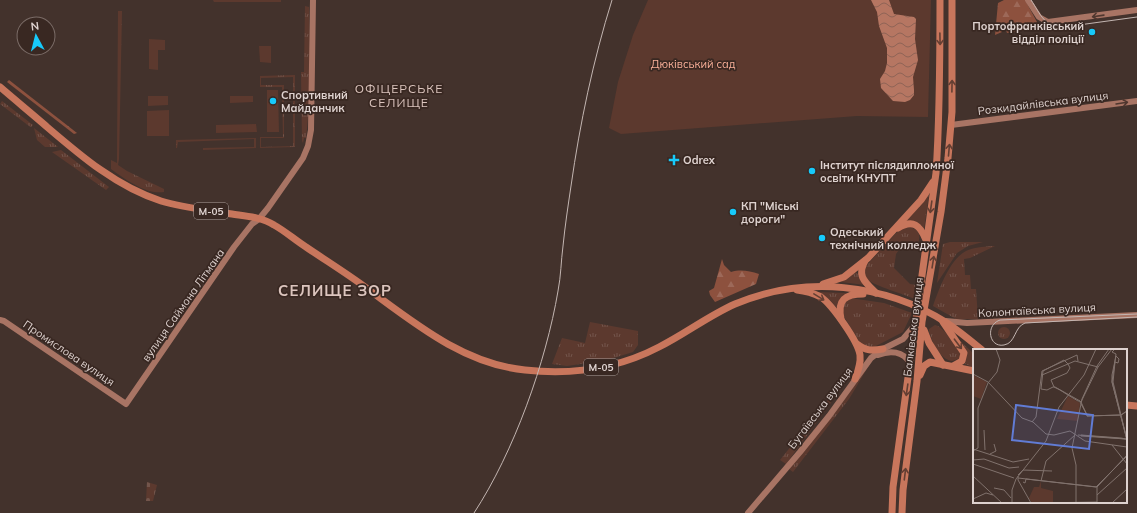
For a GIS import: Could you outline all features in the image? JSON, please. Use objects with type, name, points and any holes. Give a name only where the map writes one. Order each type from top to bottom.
[{"type":"main road","name":"вулиця Саймона Літмана","points":[[126,404],[234,247],[252,224],[259,219],[303,158],[310,141],[312,0]]},
{"type":"main road","name":"Балківська вулиця","points":[[902,513],[903,490],[917,380],[919,323],[935,179],[938,131],[940,0]]},
{"type":"main road","name":"Балківська вулиця","points":[[892,513],[893,487],[910,363],[942,205],[951,125],[952,0]]},
{"type":"main road","points":[[1028,0],[1039,17],[1048,22],[1137,10]]},
{"type":"main road","name":"М-05","points":[[0,87],[91,162],[113,178],[131,188],[174,204],[259,219],[274,225],[365,286],[412,321],[451,346],[484,360],[511,368],[527,371],[573,372],[634,358],[660,347],[735,304],[754,297],[787,289],[811,286],[839,287],[877,294],[907,303],[940,319],[981,349]]},
{"type":"main road","name":"Розкидайлівська вулиця","points":[[951,125],[1137,101]]},
{"type":"main road","points":[[811,286],[840,279],[868,258],[921,200],[935,179]]},
{"type":"main road","points":[[893,232],[906,224],[912,224],[920,229],[927,242]]},
{"type":"main road","points":[[868,258],[862,267],[862,274],[865,282],[877,294]]},
{"type":"main road","points":[[787,289],[809,292],[820,297],[829,305],[842,321],[859,350],[860,367],[855,379]]},
{"type":"main road","points":[[842,321],[840,307],[846,297],[854,294],[877,294]]},
{"type":"main road","name":"Колонтаївська вулиця","points":[[940,319],[962,323],[1137,315]]},
{"type":"main road","points":[[940,319],[964,353],[962,361],[953,366]]},
{"type":"main road","name":"Промислова вулиця","points":[[0,320],[4,321],[126,404]]},
{"type":"main road","points":[[919,323],[926,339],[943,365]]},
{"type":"main road","name":"Бугаївська вулиця","points":[[748,513],[800,452],[871,358],[883,349],[903,339],[919,323]]},
{"type":"main road","points":[[855,342],[866,350],[873,351],[883,349]]},
{"type":"main road","points":[[871,358],[884,353],[893,352],[904,355],[910,363]]},
{"type":"main road","points":[[917,380],[924,366],[928,363],[973,370]]},
{"type":"main road","points":[[1127,405],[1137,406]]},
{"type":"green space","points":[[213,0],[281,0],[281,2],[214,2]]},
{"type":"green space","name":"Дюківський сад","points":[[648,0],[931,0],[928,117],[857,116],[621,134],[609,128],[618,82],[633,35]]},
{"type":"green space","points":[[1004,0],[1025,0],[1037,22],[1032,29],[1007,33],[1006,29],[1002,26],[1002,32],[995,35],[998,3]]},
{"type":"green space","points":[[305,6],[309,7],[309,108],[306,138],[304,138],[303,143],[301,72],[304,72]]},
{"type":"green space","points":[[118,11],[122,11],[118,165],[164,189],[164,192],[143,189],[111,169],[111,160],[117,163]]},
{"type":"green space","points":[[149,39],[165,40],[165,50],[158,50],[158,70],[149,69]]},
{"type":"green space","points":[[259,46],[271,46],[271,63],[260,62]]},
{"type":"green space","points":[[295,75],[295,147],[260,148],[260,137],[283,137],[282,87],[260,87],[260,76]],"holes":[[[293,77],[293,146],[261,147],[261,138],[284,138],[284,85],[261,85],[261,78]]]},
{"type":"green space","points":[[9,80],[77,133],[74,134],[7,82]]},
{"type":"green space","points":[[267,90],[278,90],[279,132],[267,132]]},
{"type":"green space","points":[[148,96],[168,96],[168,105],[148,106]]},
{"type":"green space","points":[[230,96],[253,96],[253,102],[230,103]]},
{"type":"green space","points":[[2,101],[33,125],[31,127],[29,126],[0,104]]},
{"type":"green space","points":[[169,110],[169,136],[147,136],[147,111]]},
{"type":"green space","points":[[256,124],[257,132],[216,133],[216,125]]},
{"type":"green space","points":[[34,128],[58,147],[45,147],[37,140]]},
{"type":"green space","points":[[256,138],[256,148],[203,150],[203,148],[254,147],[254,139],[178,142],[176,148],[176,140]]},
{"type":"green space","points":[[61,150],[109,187],[106,190],[52,152]]},
{"type":"green space","points":[[928,194],[924,229],[905,221]]},
{"type":"green space","points":[[911,227],[919,234],[918,243],[903,244],[896,254],[894,268],[910,284],[916,285],[915,299],[871,282],[868,280],[865,272],[867,265],[899,230],[902,228]]},
{"type":"green space","points":[[950,242],[983,242],[968,246],[957,253],[937,283],[943,244]]},
{"type":"green space","points":[[995,246],[970,258],[964,259],[965,275],[970,275],[971,289],[976,289],[978,319],[956,319],[933,306],[938,291],[950,267],[960,255],[966,251],[978,247]]},
{"type":"green space","points":[[722,259],[724,265],[731,272],[745,271],[759,274],[756,284],[715,302],[709,291],[714,288]]},
{"type":"green space","points":[[855,272],[865,285],[841,282]]},
{"type":"green space","points":[[818,292],[846,293],[837,308],[830,300]]},
{"type":"green space","points":[[850,298],[884,303],[912,313],[903,332],[872,348],[861,344],[843,315],[844,305]]},
{"type":"green space","points":[[590,322],[638,331],[638,345],[633,352],[607,360],[567,366],[552,364],[562,338],[585,343]]},
{"type":"green space","points":[[935,325],[942,329],[953,340],[959,348],[961,358],[952,361],[947,360],[940,354],[934,345],[929,331],[929,329]]},
{"type":"green space","points":[[1002,327],[1006,327],[1010,333],[1006,339],[1002,339],[998,335],[998,331]]},
{"type":"green space","points":[[955,336],[973,353],[973,368],[965,364],[966,357]]},
{"type":"green space","points":[[870,362],[849,399],[793,472],[789,469],[847,396]]},
{"type":"green space","points":[[847,376],[849,378],[786,464],[780,460]]},
{"type":"green space","points":[[147,482],[157,485],[153,501],[146,501]]},
{"type":"water","points":[[871,0],[889,0],[894,14],[914,17],[916,19],[915,39],[918,60],[913,77],[914,95],[910,100],[905,102],[893,101],[881,88],[880,79],[885,71],[887,63],[887,48],[879,26],[877,12]]},
{"type":"tram line","points":[[1031,0],[1044,19],[1052,25],[1057,26],[1064,27],[1137,17]]},
{"type":"tram line","points":[[1137,314],[1000,320],[992,326],[991,336],[995,343],[1004,345],[1011,341],[1021,325],[1025,323],[1137,317]]},
{"type":"railway","points":[[474,513],[489,489],[515,435],[537,376],[553,318],[559,285],[568,208],[583,116],[593,69],[612,0]]},
{"type":"place","name":"Портофранківський відділ поліції","points":[[1092,32]]},
{"type":"place","name":"Спортивний Майданчик","points":[[273,101]]},
{"type":"place","name":"Odrex","points":[[674,160]]},
{"type":"place","name":"Інститут післядипломної освіти КНУПТ","points":[[812,171]]},
{"type":"place","name":"КП \"Міські дороги\"","points":[[733,212]]},
{"type":"place","name":"Одеський технічний колледж","points":[[822,238]]},
{"type":"district","name":"ОФІЦЕРСЬКЕ СЕЛИЩЕ","points":[[399,95]]},
{"type":"district","name":"СЕЛИЩЕ ЗОР","points":[[335,290]]}]
